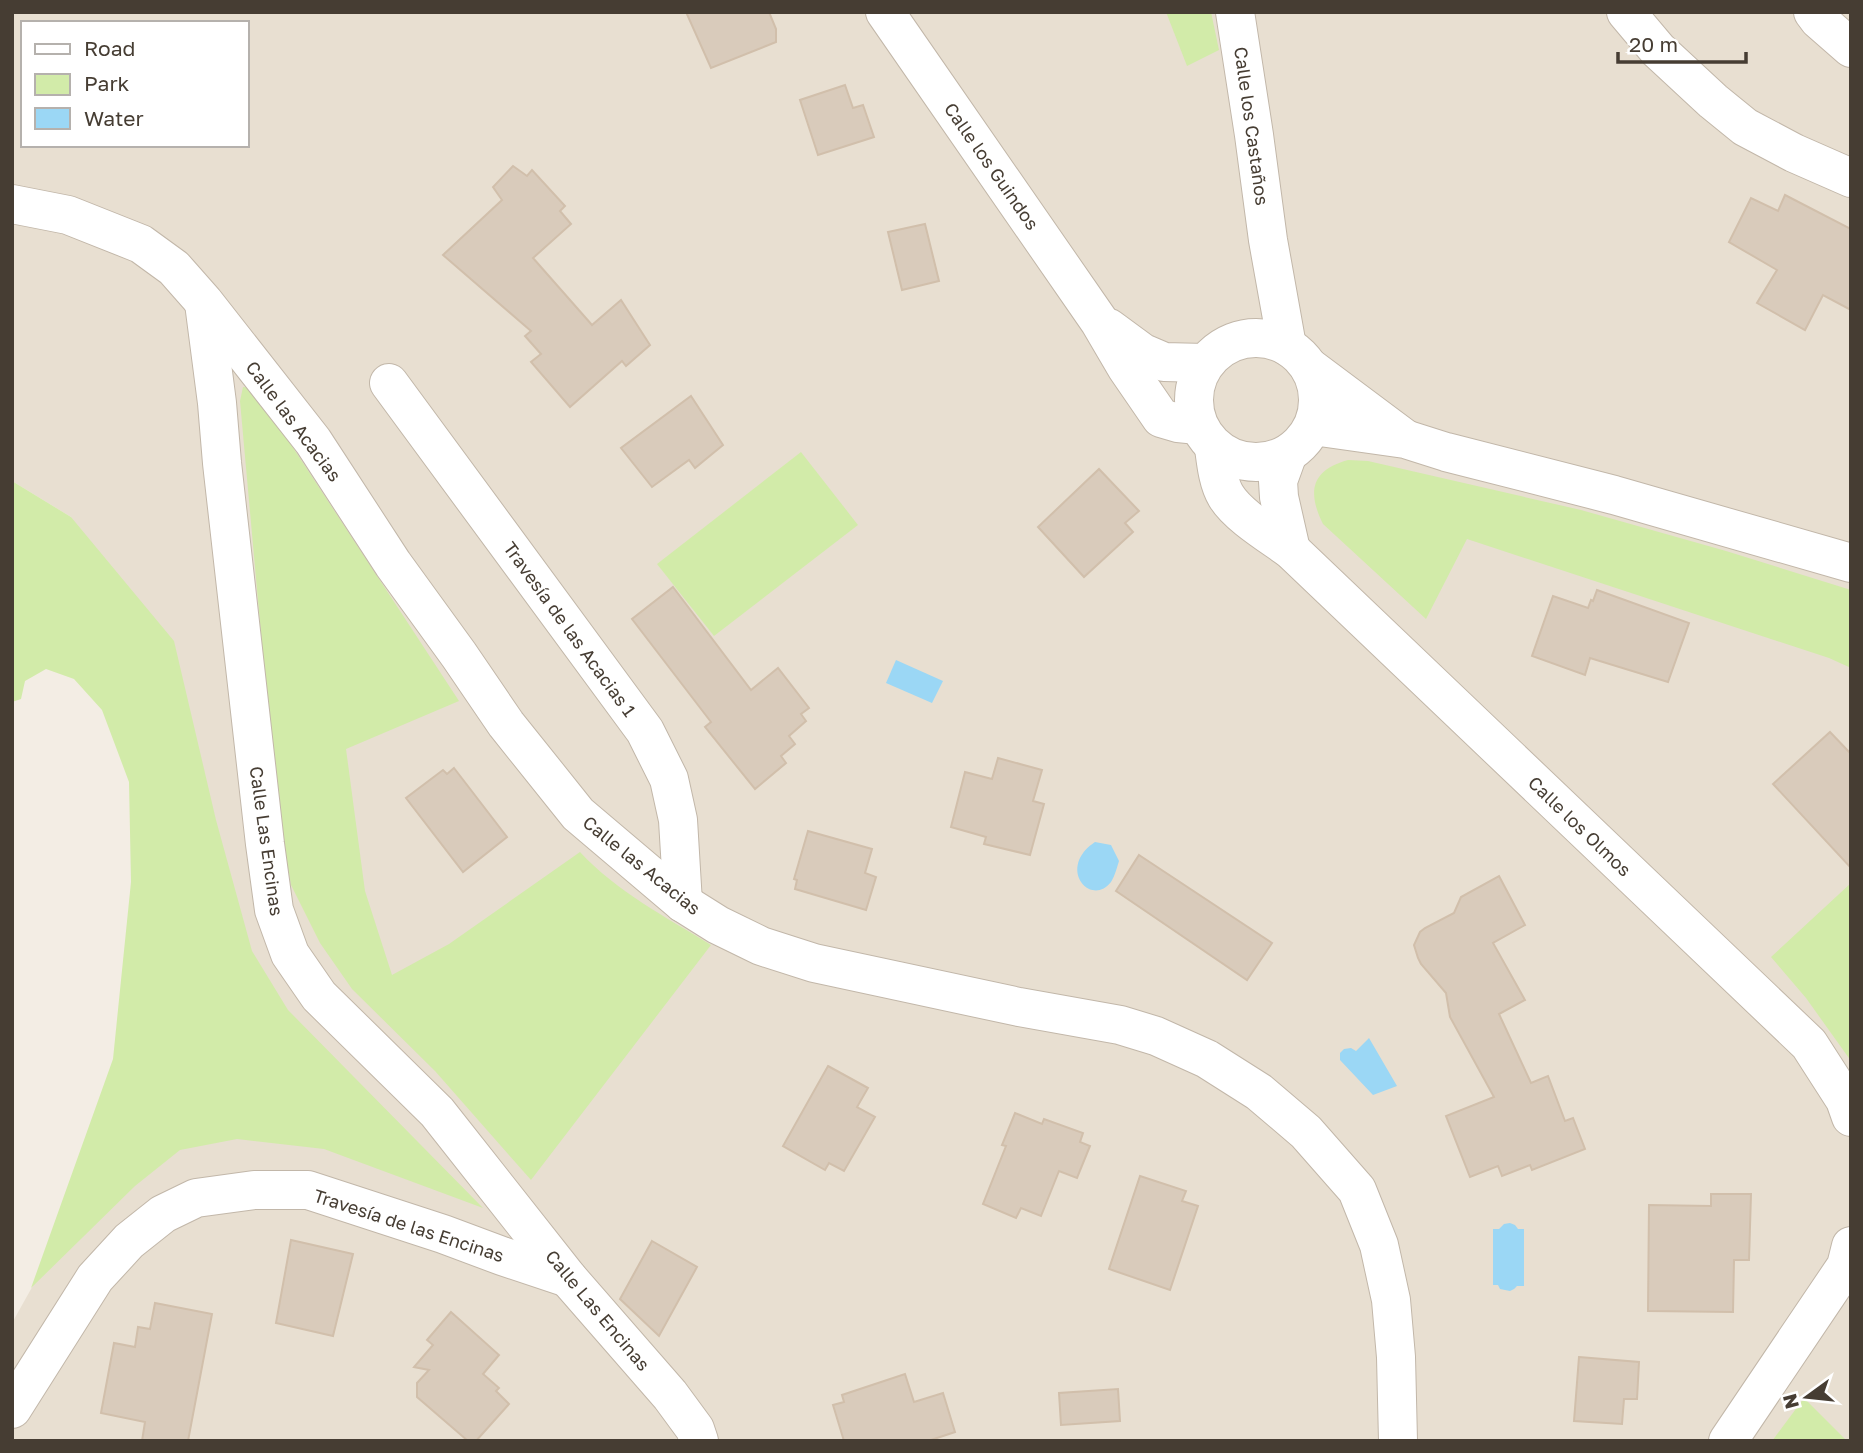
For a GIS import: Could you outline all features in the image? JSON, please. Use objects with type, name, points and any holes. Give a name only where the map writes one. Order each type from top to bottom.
[{"type":"street","name":"Calle los Guindos","points":[[885,12],[1099,321],[1126,368],[1161,418]]},
{"type":"street","name":"Calle los Castaños","points":[[1235,12],[1268,240],[1298,356]]},
{"type":"street","points":[[1626,12],[1658,50],[1745,127],[1794,153],[1851,178]]},
{"type":"street","points":[[1813,12],[1851,48]]},
{"type":"street","name":"Calle las Acacias","points":[[12,204],[68,215],[141,244],[174,268],[313,440],[393,564],[506,724],[578,814],[683,903],[718,925],[761,946],[814,963],[1019,1007],[1120,1025],[1156,1036],[1207,1059],[1259,1092],[1306,1132],[1357,1190],[1380,1245],[1391,1300],[1398,1441]]},
{"type":"street","name":"Calle los Castaños","points":[[1248,338],[1258,303],[1268,240]]},
{"type":"street","name":"Calle Las Encinas","points":[[204,302],[265,845],[274,910],[290,954],[319,996],[437,1112],[568,1278],[670,1395],[695,1429],[699,1441]]},
{"type":"street","name":"Calle los Guindos","points":[[1099,321],[1143,353],[1164,362],[1205,363]]},
{"type":"street","points":[[1206,436],[1193,404],[1195,382],[1205,363],[1223,346],[1248,338],[1273,340],[1298,356],[1405,439]]},
{"type":"street","points":[[1161,418],[1206,436],[1237,461],[1262,463],[1287,456],[1302,443],[1313,426],[1318,406],[1317,386],[1298,356]]},
{"type":"street","name":"Travesía de las Acacias 1","points":[[389,383],[645,731],[669,779],[674,799],[678,820],[683,903]]},
{"type":"street","name":"Calle los Olmos","points":[[1161,418],[1182,451],[1245,516],[1291,550],[1809,1044],[1845,1100],[1851,1117]]},
{"type":"street","points":[[1313,426],[1405,439],[1851,563]]},
{"type":"street","name":"Calle los Olmos","points":[[1206,436],[1226,496]]},
{"type":"street","points":[[1287,456],[1278,481],[1291,550]]},
{"type":"street","name":"Travesía de las Encinas","points":[[12,1409],[95,1278],[129,1241],[163,1214],[196,1199],[254,1190],[308,1190],[568,1278]]},
{"type":"street","points":[[1728,1441],[1846,1266],[1851,1246]]},
{"type":"shaded area","points":[[12,12],[1851,12],[1851,1441],[12,1441],[12,1323],[203,982],[71,517],[12,481]]},
{"type":"green space","points":[[1166,12],[1211,12],[1219,50],[1187,66]]},
{"type":"green space","points":[[243,387],[254,388],[459,701],[346,749],[365,891],[392,975],[449,944],[580,852],[625,891],[711,945],[531,1180],[435,1071],[352,989],[320,943],[291,885],[276,800],[240,401]]},
{"type":"green space","points":[[801,452],[858,525],[714,636],[657,564]]},
{"type":"green space","points":[[1348,460],[1368,461],[1581,510],[1851,590],[1851,668],[1829,658],[1467,539],[1426,619],[1323,524],[1315,502],[1316,484],[1326,470]]},
{"type":"green space","points":[[12,481],[71,517],[174,641],[216,820],[252,951],[288,1010],[483,1208],[324,1149],[237,1139],[180,1150],[135,1186],[31,1288],[113,1059],[131,882],[129,782],[102,710],[74,679],[46,669],[25,681],[21,699],[12,702]]},
{"type":"green space","points":[[1851,883],[1851,1061],[1806,998],[1771,957]]},
{"type":"green space","points":[[1804,1398],[1847,1441],[1772,1441]]},
{"type":"water","points":[[896,660],[943,681],[932,703],[886,683]]},
{"type":"water","points":[[1095,842],[1111,845],[1119,861],[1111,882],[1103,889],[1095,890],[1087,888],[1081,882],[1078,863],[1084,852]]},
{"type":"water","points":[[1369,1038],[1397,1086],[1373,1095],[1340,1060],[1340,1053],[1344,1049],[1351,1048],[1356,1051]]},
{"type":"water","points":[[1510,1223],[1518,1229],[1524,1229],[1524,1286],[1517,1286],[1510,1291],[1493,1285],[1493,1229]]},
{"type":"building","points":[[686,12],[769,12],[776,29],[776,42],[711,68]]},
{"type":"building","points":[[845,85],[853,108],[863,105],[874,137],[818,155],[800,100]]},
{"type":"building","points":[[513,166],[527,176],[532,170],[565,206],[560,211],[571,224],[533,258],[592,325],[621,300],[650,345],[626,366],[622,361],[570,407],[531,362],[541,354],[525,336],[531,331],[443,255],[502,200],[493,187]]},
{"type":"building","points":[[1785,195],[1851,229],[1851,310],[1823,295],[1805,330],[1757,303],[1777,270],[1729,242],[1751,198],[1778,211]]},
{"type":"building","points":[[925,224],[939,281],[902,290],[888,232]]},
{"type":"building","points":[[691,396],[723,445],[695,468],[689,460],[652,487],[621,448]]},
{"type":"building","points":[[1099,469],[1139,511],[1125,523],[1133,532],[1084,577],[1038,527]]},
{"type":"building","points":[[673,587],[751,690],[778,668],[809,708],[801,714],[806,721],[789,736],[795,744],[781,756],[786,763],[755,789],[705,727],[711,722],[632,619]]},
{"type":"building","points":[[1597,590],[1689,623],[1668,682],[1590,658],[1585,675],[1532,656],[1553,596],[1588,608]]},
{"type":"building","points":[[1830,732],[1851,754],[1851,868],[1773,784]]},
{"type":"building","points":[[998,758],[1042,770],[1033,801],[1044,804],[1030,855],[984,844],[986,837],[951,827],[965,772],[992,779]]},
{"type":"building","points":[[454,768],[507,837],[463,872],[406,798],[443,770],[447,774]]},
{"type":"building","points":[[808,831],[872,849],[865,873],[876,877],[866,910],[795,889],[797,880],[794,879]]},
{"type":"building","points":[[1139,855],[1272,943],[1247,980],[1116,891]]},
{"type":"building","points":[[1499,876],[1525,925],[1493,943],[1525,1000],[1499,1014],[1531,1083],[1548,1076],[1565,1121],[1573,1118],[1585,1149],[1532,1170],[1530,1165],[1502,1176],[1498,1166],[1470,1177],[1446,1116],[1494,1097],[1450,1017],[1446,993],[1421,964],[1414,945],[1425,928],[1454,913],[1461,897]]},
{"type":"building","points":[[828,1066],[868,1088],[857,1107],[875,1117],[844,1171],[829,1163],[825,1170],[783,1146]]},
{"type":"building","points":[[1015,1113],[1042,1124],[1044,1119],[1083,1133],[1080,1142],[1090,1146],[1077,1178],[1059,1171],[1041,1216],[1021,1208],[1016,1218],[983,1204],[1006,1146],[1002,1145]]},
{"type":"building","points":[[1140,1176],[1186,1191],[1182,1201],[1198,1206],[1170,1290],[1109,1269]]},
{"type":"building","points":[[1711,1194],[1751,1194],[1749,1260],[1734,1260],[1733,1312],[1648,1311],[1649,1205],[1711,1206]]},
{"type":"building","points":[[291,1240],[353,1254],[333,1336],[276,1323]]},
{"type":"building","points":[[652,1241],[697,1267],[659,1336],[620,1299]]},
{"type":"building","points":[[155,1303],[212,1314],[188,1441],[142,1441],[145,1422],[101,1413],[114,1343],[135,1347],[138,1327],[150,1329]]},
{"type":"building","points":[[451,1312],[499,1355],[483,1374],[499,1388],[496,1391],[509,1404],[476,1441],[468,1441],[417,1397],[417,1383],[429,1370],[414,1367],[433,1345],[427,1340]]},
{"type":"building","points":[[1579,1357],[1639,1362],[1637,1399],[1624,1399],[1622,1424],[1574,1421]]},
{"type":"building","points":[[905,1374],[914,1402],[943,1393],[955,1432],[928,1441],[844,1441],[833,1405],[844,1402],[842,1395]]},
{"type":"building","points":[[1118,1389],[1120,1421],[1061,1425],[1059,1393]]}]
